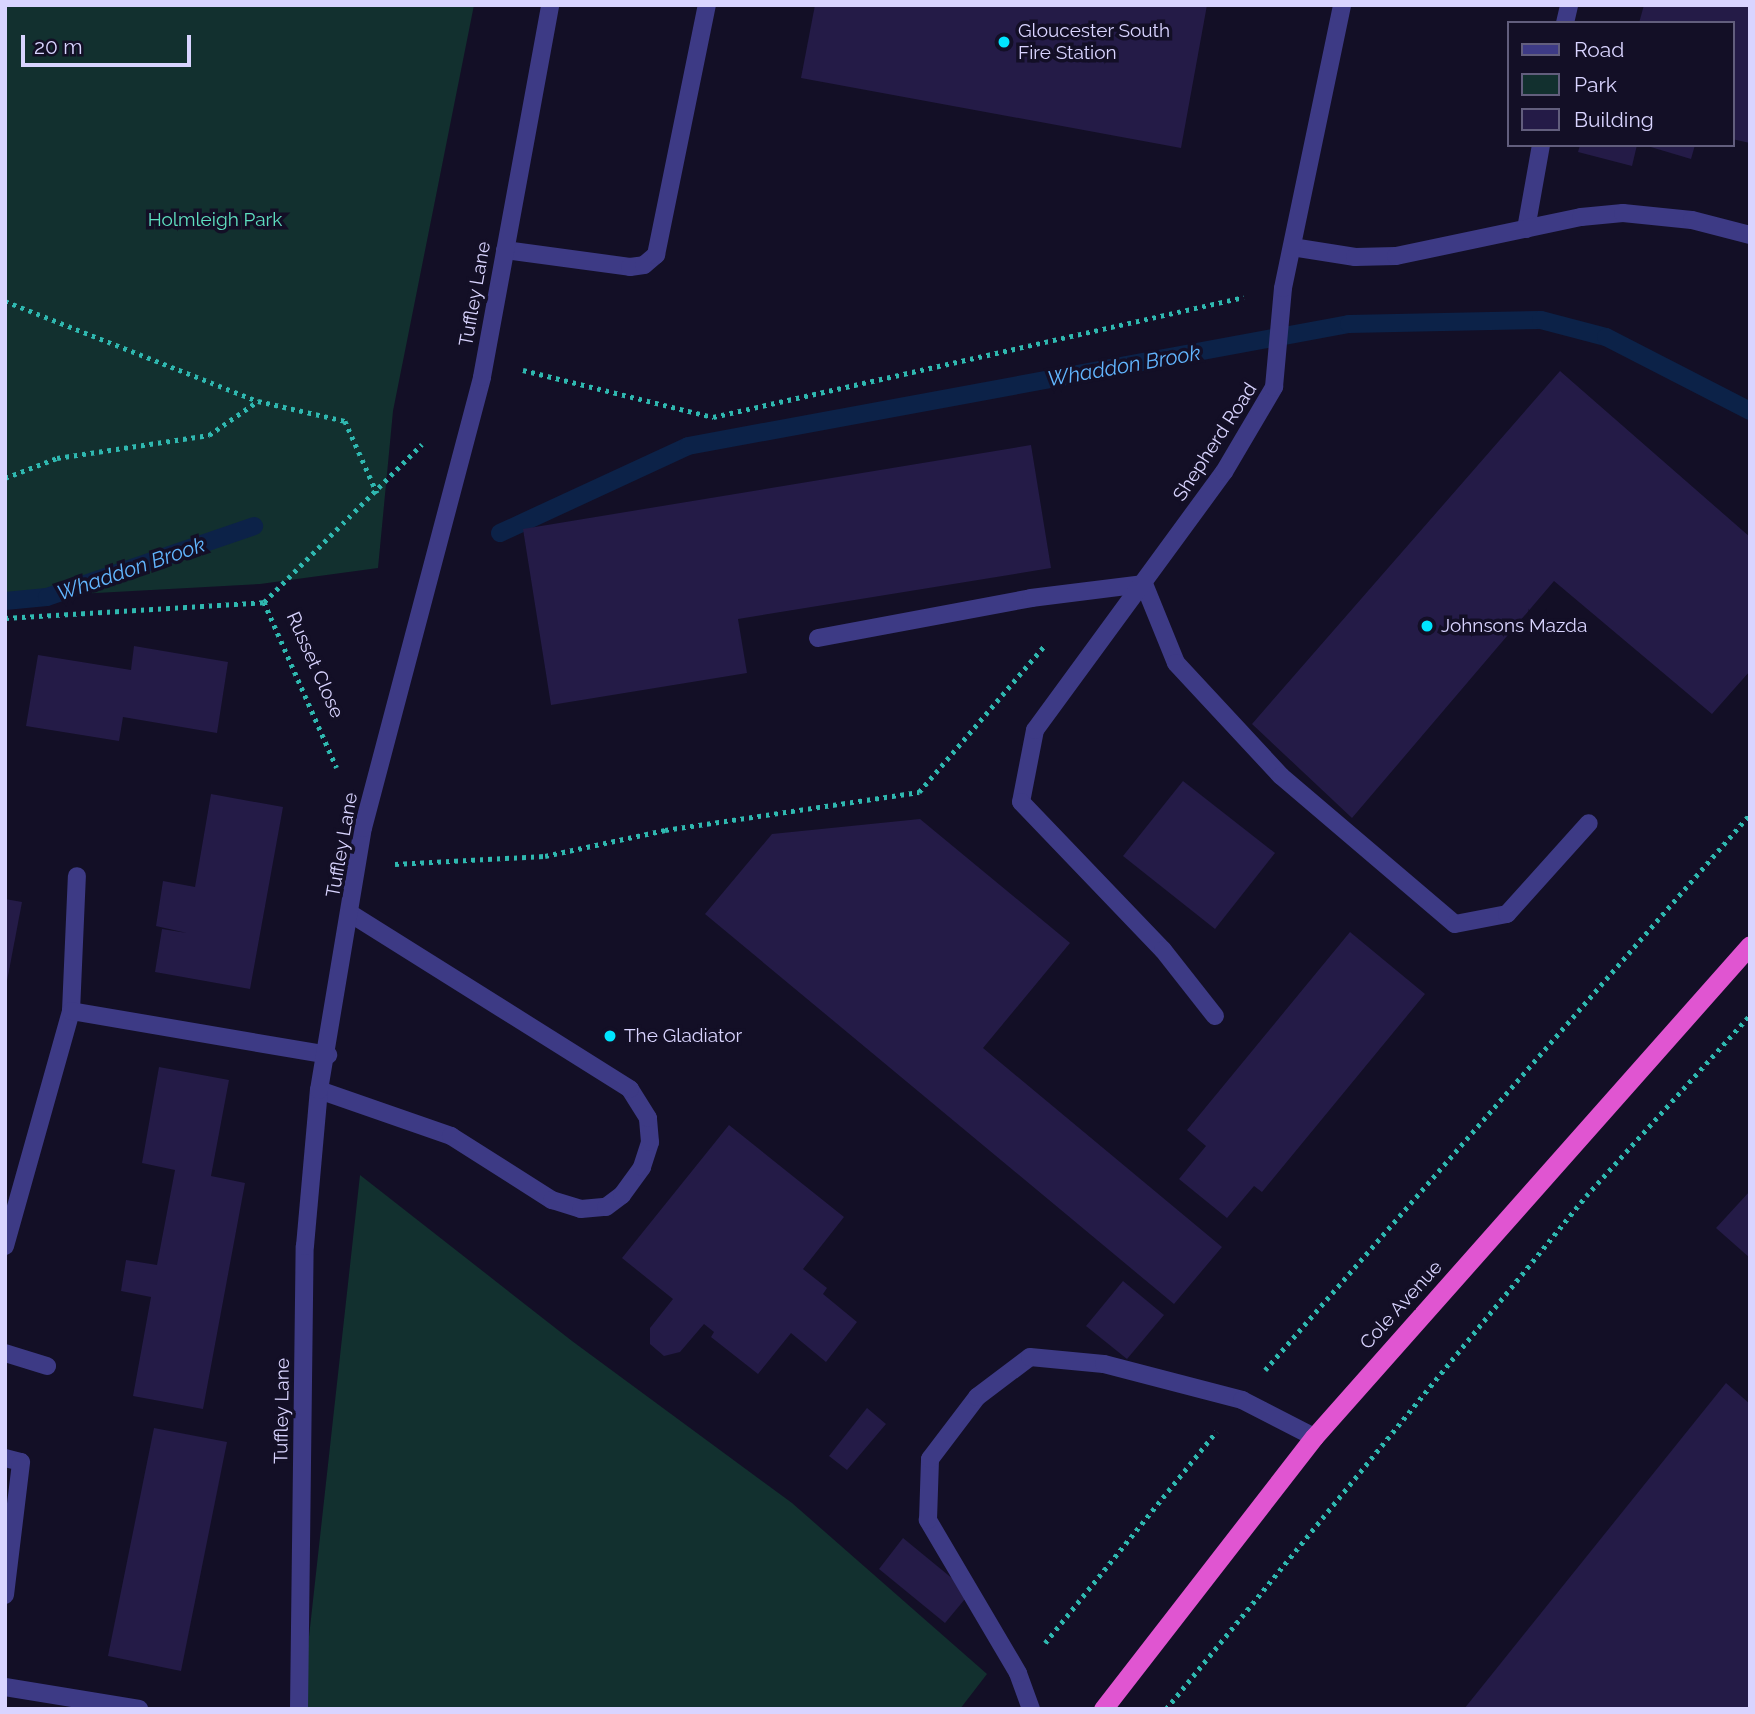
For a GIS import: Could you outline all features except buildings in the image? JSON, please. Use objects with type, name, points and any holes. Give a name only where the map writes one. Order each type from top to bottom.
[{"type":"highway","name":"Cole Avenue","points":[[1103,1709],[1314,1437],[1750,945]]},
{"type":"street","name":"Tuffley Lane","points":[[299,1709],[305,1246],[319,1090],[328,1055],[363,828],[484,360],[550,5]]},
{"type":"street","points":[[505,250],[630,267],[644,265],[656,255],[707,5]]},
{"type":"street","name":"Shepherd Road","points":[[1215,1016],[1163,950],[1021,802],[1035,730],[1224,472],[1274,387],[1283,288],[1342,5]]},
{"type":"street","points":[[1526,229],[1541,147]]},
{"type":"street","points":[[1292,247],[1355,257],[1396,256],[1526,229],[1623,213],[1692,220],[1750,235]]},
{"type":"street","points":[[818,638],[1031,598],[1144,584],[1176,663],[1281,776],[1455,924],[1507,914],[1589,823]]},
{"type":"street","points":[[5,1246],[72,1011],[78,876]]},
{"type":"street","points":[[319,1090],[451,1136],[552,1199],[581,1209],[606,1207],[622,1195],[642,1167],[650,1142],[648,1118],[630,1089],[351,914]]},
{"type":"street","points":[[72,1011],[328,1055]]},
{"type":"street","points":[[5,1353],[47,1366]]},
{"type":"street","points":[[1031,1709],[1018,1673],[928,1520],[930,1459],[976,1397],[1030,1357],[1104,1364],[1242,1400],[1314,1437]]},
{"type":"street","points":[[5,1595],[13,1460]]},
{"type":"street","points":[[5,1687],[139,1709]]},
{"type":"path","points":[[484,360],[713,417],[1283,288]]},
{"type":"path","points":[[5,301],[258,401],[345,421],[377,493]]},
{"type":"path","points":[[5,478],[57,458],[209,435],[258,401]]},
{"type":"path","points":[[264,602],[377,493],[430,435]]},
{"type":"path","name":"Russet Close","points":[[5,618],[264,602],[363,828]]},
{"type":"path","points":[[359,867],[545,856],[665,830],[919,792],[1053,636]]},
{"type":"path","points":[[1018,1673],[1074,1611],[1242,1400],[1750,814]]},
{"type":"path","points":[[1166,1709],[1587,1196],[1750,1015]]},
{"type":"green space","name":"Holmleigh Park","points":[[5,5],[474,5],[393,411],[378,568],[260,584],[5,598]]},
{"type":"green space","points":[[360,1175],[572,1341],[792,1503],[987,1674],[960,1709],[301,1709]]},
{"type":"waterway","name":"Whaddon Brook","points":[[500,533],[688,446],[1349,324],[1541,320],[1606,337],[1750,411]]},
{"type":"waterway","name":"Whaddon Brook","points":[[5,601],[47,597],[254,526]]},
{"type":"place","name":"Gloucester South Fire Station","points":[[1004,42]]},
{"type":"place","name":"Johnsons Mazda","points":[[1427,626]]},
{"type":"place","name":"The Gladiator","points":[[610,1036]]}]
